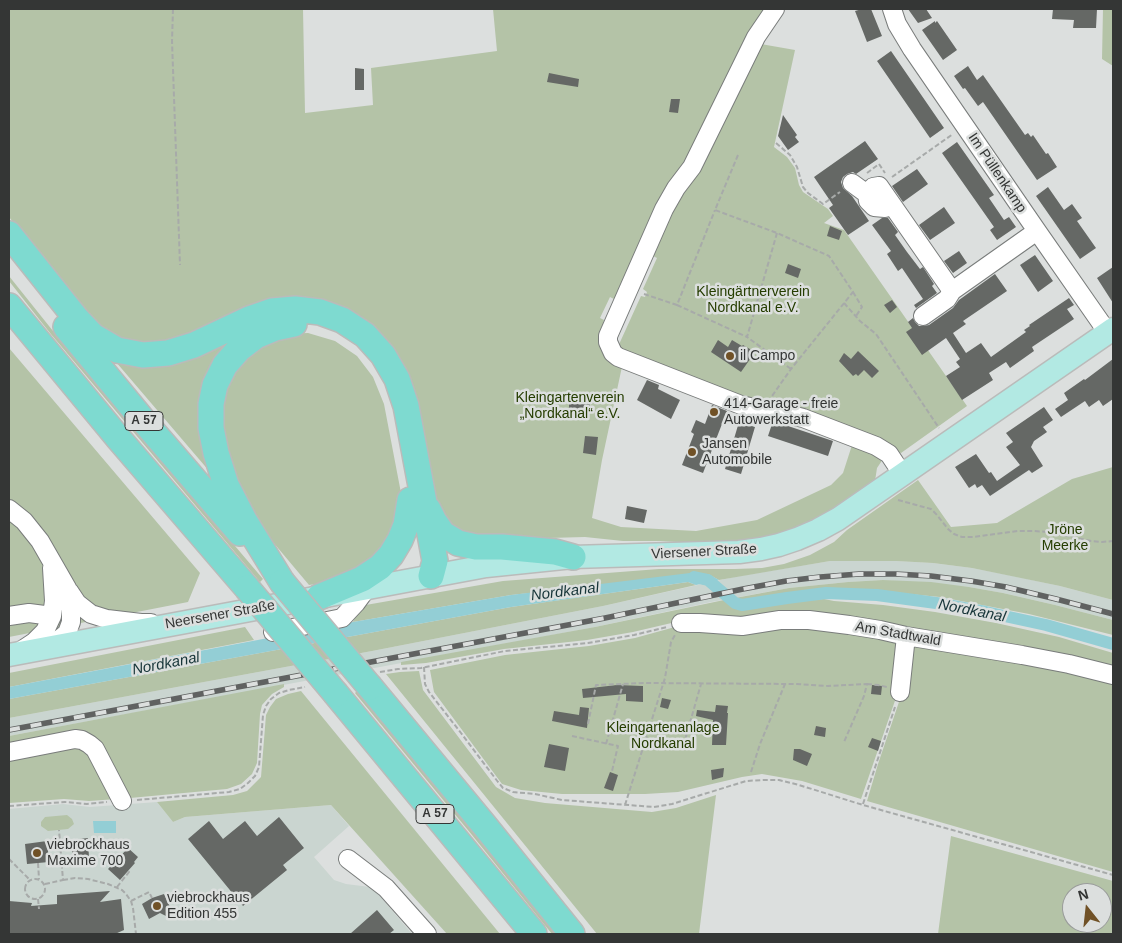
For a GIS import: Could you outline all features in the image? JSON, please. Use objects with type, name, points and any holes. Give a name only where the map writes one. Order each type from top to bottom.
[{"type":"highway","points":[[9,234],[76,318],[93,336],[117,350],[143,355],[168,353],[194,345],[249,319],[272,311],[294,309],[320,312],[342,320],[365,335],[383,355],[397,379],[406,406],[421,565],[431,576]]},
{"type":"highway","name":"A 57","points":[[9,256],[142,419],[370,686],[572,934]]},
{"type":"highway","name":"A 57","points":[[9,306],[336,694],[534,934]]},
{"type":"highway","points":[[282,582],[244,520],[226,485],[216,453],[211,428],[212,404],[216,384],[225,365],[239,349],[256,336],[275,328],[296,324],[316,326],[338,332],[357,345],[374,364],[386,387],[394,409],[416,498],[443,534],[458,543],[476,547],[502,547],[554,552],[573,556]]},
{"type":"highway","points":[[319,597],[362,579],[380,567],[400,540],[416,498]]},
{"type":"main road","name":"Viersener Straße","points":[[431,576],[486,566],[573,556],[739,552],[779,545],[804,536],[838,519],[1111,331]]},
{"type":"main road","name":"Neersener Straße","points":[[13,654],[431,576]]},
{"type":"street","points":[[775,9],[756,37],[692,167],[676,188],[664,210],[608,336],[608,342],[613,353],[618,357],[741,405],[803,418],[876,446],[889,454],[903,474]]},
{"type":"street","name":"Im Püllenkamp","points":[[892,9],[912,49],[1037,231],[1111,331]]},
{"type":"street","points":[[852,184],[873,190],[892,205],[952,292]]},
{"type":"street","points":[[923,316],[947,299],[952,292],[1037,231]]},
{"type":"street","points":[[9,509],[24,521],[40,541],[77,603],[91,614],[107,620],[142,623],[181,622]]},
{"type":"street","points":[[13,654],[34,642],[45,631],[52,616],[54,583],[51,560]]},
{"type":"street","points":[[50,647],[67,632],[71,622],[72,608],[67,588]]},
{"type":"street","points":[[269,633],[342,618],[356,603],[366,588]]},
{"type":"street","points":[[9,616],[29,613],[52,616]]},
{"type":"street","name":"Am Stadtwald","points":[[681,623],[742,626],[780,620],[809,620],[872,628],[906,636],[1022,654],[1113,675]]},
{"type":"street","points":[[900,691],[906,636]]},
{"type":"street","points":[[9,752],[82,740],[95,749],[122,801]]},
{"type":"street","points":[[348,859],[386,888],[427,934]]},
{"type":"path","points":[[173,9],[172,41],[180,265]]},
{"type":"path","points":[[873,190],[965,126]]},
{"type":"path","points":[[776,143],[790,155],[798,167],[803,187],[823,204]]},
{"type":"path","points":[[676,306],[738,155]]},
{"type":"path","points":[[715,210],[777,233],[829,256],[862,308],[856,316]]},
{"type":"path","points":[[748,337],[777,233]]},
{"type":"path","points":[[630,288],[748,337],[792,369]]},
{"type":"path","points":[[772,410],[770,398],[853,292]]},
{"type":"path","points":[[844,303],[876,334],[942,432]]},
{"type":"path","points":[[900,501],[931,509],[948,529],[962,537],[973,538],[1033,531],[1049,532],[1091,541],[1113,541]]},
{"type":"path","points":[[625,805],[663,684],[671,642],[681,623]]},
{"type":"path","points":[[424,667],[425,684],[429,692],[503,788],[513,792],[535,794],[562,800],[654,807],[672,804],[746,782],[779,780],[1113,876]]},
{"type":"path","points":[[606,744],[623,684]]},
{"type":"path","points":[[665,740],[685,740],[701,684]]},
{"type":"path","points":[[588,724],[596,685],[785,684],[828,686],[878,684],[900,691],[863,805]]},
{"type":"path","points":[[751,772],[760,744],[785,684]]},
{"type":"path","points":[[844,742],[864,696],[867,684]]},
{"type":"path","points":[[572,736],[618,746],[612,771]]},
{"type":"path","points":[[9,806],[65,802],[87,804],[122,801]]},
{"type":"path","points":[[59,830],[63,880]]},
{"type":"path","points":[[60,847],[71,845]]},
{"type":"path","points":[[9,859],[30,880]]},
{"type":"path","points":[[38,863],[38,879]]},
{"type":"path","points":[[116,887],[129,872],[127,871]]},
{"type":"path","points":[[45,884],[75,878],[99,881],[116,887],[126,894],[131,901],[136,934]]},
{"type":"path","points":[[38,879],[45,884],[46,889],[43,896],[34,899],[26,894],[26,884],[30,880],[38,879]]},
{"type":"path","points":[[131,901],[149,892],[152,898]]},
{"type":"path","points":[[38,899],[39,909]]},
{"type":"shaded area","points":[[830,561],[933,563],[1008,575],[1113,600],[1113,620],[1003,593],[969,587],[883,580],[789,588],[711,602],[595,627],[9,736],[9,718],[372,651],[603,606],[734,577]]},
{"type":"shaded area","points":[[157,802],[173,822],[185,817],[331,805],[349,826],[314,857],[334,880],[346,884],[370,887],[412,934],[9,934],[9,809],[63,804],[90,807]]},
{"type":"green space","name":"Kleingartenverein „Nordkanal“ e.V.","points":[[9,9],[303,9],[305,113],[373,105],[371,68],[497,51],[493,9],[771,9],[618,301],[610,297],[600,318],[604,320],[601,338],[623,362],[592,518],[621,527],[696,531],[757,520],[831,485],[843,473],[853,442],[885,456],[877,468],[875,481],[837,509],[800,527],[757,540],[715,544],[623,541],[585,537],[511,539],[476,536],[453,528],[438,514],[394,352],[358,315],[309,299],[184,341],[127,343],[104,332],[85,312],[9,217]]},
{"type":"green space","points":[[1103,9],[1113,9],[1113,66],[1102,59]]},
{"type":"green space","name":"Kleingärtnerverein Nordkanal e.V.","points":[[755,43],[795,50],[774,147],[787,157],[795,168],[799,185],[803,192],[828,209],[833,216],[824,223],[844,230],[967,406],[901,453],[765,399],[761,405],[616,351],[641,296],[645,297],[647,292],[643,289],[657,258],[649,254]]},
{"type":"green space","points":[[9,276],[53,331],[263,579],[260,582],[50,333],[9,281]]},
{"type":"green space","points":[[252,325],[229,348],[216,479],[110,355]]},
{"type":"green space","points":[[308,333],[335,341],[357,356],[373,377],[384,404],[401,493],[398,525],[385,551],[342,580],[309,585],[262,529],[238,492],[218,422],[232,367],[280,334]]},
{"type":"green space","points":[[9,348],[200,573],[188,602],[9,637]]},
{"type":"green space","name":"Jröne Meerke","points":[[1113,467],[1113,600],[1060,586],[972,568],[896,561],[830,561],[719,580],[708,574],[511,595],[353,622],[360,606],[503,581],[659,569],[762,568],[784,564],[810,555],[834,542],[847,530],[918,480],[951,527],[997,523],[1072,479]]},
{"type":"green space","points":[[883,580],[931,582],[969,587],[1055,605],[1113,620],[1113,635],[1029,614],[940,597],[858,589],[788,593],[748,601],[735,598],[789,588]]},
{"type":"green space","points":[[688,582],[696,585],[603,606],[372,651],[9,718],[9,699],[511,607]]},
{"type":"green space","points":[[824,599],[935,612],[1059,637],[1113,653],[1113,673],[923,636],[680,621],[587,640],[504,649],[426,663],[401,665],[401,662],[595,627],[724,600],[734,608],[743,610],[791,601]]},
{"type":"green space","name":"Kleingartenanlage Nordkanal","points":[[780,623],[901,639],[898,692],[861,799],[802,781],[762,774],[678,792],[562,794],[521,790],[502,784],[434,692],[430,670],[505,655],[589,646],[635,638],[675,627]]},
{"type":"green space","points":[[245,627],[254,640],[9,687],[9,673]]},
{"type":"green space","points":[[911,645],[1113,679],[1113,872],[867,801],[902,693]]},
{"type":"green space","points":[[419,671],[423,690],[496,787],[515,798],[545,803],[652,812],[676,808],[716,795],[699,934],[597,934],[386,674]]},
{"type":"green space","points":[[284,684],[284,687],[272,694],[262,705],[257,763],[252,774],[241,784],[227,789],[130,798],[88,739],[9,749],[9,736]]},
{"type":"green space","points":[[301,691],[500,934],[447,934],[331,805],[185,817],[173,822],[157,802],[233,795],[247,791],[261,777],[266,715],[276,699]]},
{"type":"green space","points":[[357,691],[556,934],[552,934],[355,693]]},
{"type":"green space","points":[[83,744],[117,799],[89,801],[64,799],[9,803],[9,755]]},
{"type":"green space","points":[[67,815],[74,824],[68,829],[48,831],[41,826],[41,822],[45,817]]},
{"type":"green space","points":[[951,836],[1113,881],[1113,934],[938,934]]},
{"type":"water","points":[[690,573],[708,574],[719,580],[696,585],[688,582],[511,607],[9,699],[9,687],[353,622],[511,595]]},
{"type":"water","points":[[93,821],[116,821],[116,833],[94,833]]},
{"type":"building","points":[[871,9],[882,36],[867,42],[855,11]]},
{"type":"building","points":[[908,9],[926,9],[932,18],[918,23]]},
{"type":"building","points":[[1053,9],[1097,9],[1096,28],[1073,28],[1074,20],[1052,19]]},
{"type":"building","points":[[935,21],[935,23],[937,21],[957,50],[943,60],[922,30]]},
{"type":"building","points":[[891,51],[944,128],[930,138],[877,61]]},
{"type":"building","points":[[968,66],[977,80],[983,75],[1025,135],[1028,133],[1031,137],[1033,135],[1057,167],[1037,180],[983,102],[978,106],[954,76]]},
{"type":"building","points":[[355,68],[364,69],[364,90],[355,90]]},
{"type":"building","points":[[549,73],[579,79],[578,87],[547,82]]},
{"type":"building","points":[[671,99],[680,99],[678,113],[669,112]]},
{"type":"building","points":[[783,115],[797,135],[795,137],[799,142],[788,150],[778,136]]},
{"type":"building","points":[[865,141],[878,159],[856,174],[853,172],[847,174],[841,182],[843,188],[852,196],[869,221],[848,235],[829,208],[833,205],[814,177]]},
{"type":"building","points":[[957,142],[994,195],[989,198],[1004,220],[1009,217],[1016,227],[997,240],[990,230],[994,227],[942,153]]},
{"type":"building","points":[[917,169],[928,184],[903,202],[892,186]]},
{"type":"building","points":[[1048,187],[1064,210],[1072,204],[1082,218],[1077,221],[1096,248],[1080,259],[1036,196]]},
{"type":"building","points":[[944,207],[955,223],[930,240],[919,225]]},
{"type":"building","points":[[882,218],[888,218],[898,232],[895,235],[920,269],[923,267],[934,284],[932,286],[937,293],[916,308],[914,305],[923,299],[902,268],[898,271],[887,254],[891,251],[872,225]]},
{"type":"building","points":[[830,226],[842,231],[839,240],[827,236]]},
{"type":"building","points":[[959,251],[967,263],[953,273],[944,261]]},
{"type":"building","points":[[1035,255],[1053,281],[1038,292],[1020,265]]},
{"type":"building","points":[[788,264],[801,269],[798,278],[785,273]]},
{"type":"building","points":[[1113,267],[1113,303],[1097,278]]},
{"type":"building","points":[[995,274],[1007,291],[963,321],[966,324],[953,333],[966,353],[981,343],[991,357],[1026,332],[1024,330],[1029,325],[1069,298],[1074,305],[1067,309],[1074,319],[1032,347],[1034,351],[1010,368],[1006,362],[989,373],[993,380],[962,400],[946,376],[960,367],[956,362],[960,359],[946,338],[922,355],[906,332],[912,328],[908,322],[913,318],[919,326],[929,325]]},
{"type":"building","points":[[892,300],[897,307],[890,313],[884,305]]},
{"type":"building","name":"il Campo","points":[[718,340],[728,347],[732,340],[755,352],[741,372],[711,352]]},
{"type":"building","points":[[858,351],[879,371],[872,378],[864,370],[858,376],[856,374],[853,376],[839,361],[844,353],[851,359]]},
{"type":"building","points":[[1113,359],[1113,399],[1103,406],[1099,400],[1089,407],[1085,401],[1061,417],[1055,409],[1068,400],[1064,393]]},
{"type":"building","points":[[647,380],[659,385],[658,389],[680,400],[671,419],[637,400]]},
{"type":"building","points":[[569,396],[590,397],[590,410],[569,409]]},
{"type":"building","points":[[712,405],[727,411],[703,473],[682,465],[694,434],[691,432],[696,420],[705,424]]},
{"type":"building","points":[[1044,407],[1053,420],[1043,427],[1047,432],[1034,441],[1031,447],[1043,466],[1032,473],[1029,470],[990,496],[982,485],[977,488],[975,484],[969,488],[955,467],[976,454],[997,481],[1020,465],[1006,447],[1013,442],[1006,433]]},
{"type":"building","points":[[773,421],[833,441],[828,456],[768,436]]},
{"type":"building","points":[[739,422],[755,427],[741,474],[725,469]]},
{"type":"building","points":[[585,436],[598,437],[596,455],[583,453]]},
{"type":"building","points":[[627,506],[647,510],[644,523],[625,519]]},
{"type":"building","points":[[617,685],[643,686],[643,702],[626,701],[626,694],[583,698],[582,689]]},
{"type":"building","points":[[872,685],[882,686],[881,695],[871,694]]},
{"type":"building","points":[[662,698],[671,700],[668,709],[660,707]]},
{"type":"building","points":[[716,705],[728,706],[726,745],[712,745],[713,720],[696,716],[697,710],[715,712]]},
{"type":"building","points":[[580,707],[589,708],[587,728],[552,721],[554,711],[579,715]]},
{"type":"building","points":[[816,726],[826,728],[825,737],[814,735]]},
{"type":"building","points":[[872,738],[881,741],[878,751],[868,747]]},
{"type":"building","points":[[549,744],[569,748],[565,771],[544,767]]},
{"type":"building","points":[[794,749],[800,749],[812,754],[807,766],[793,760]]},
{"type":"building","points":[[724,768],[723,777],[712,780],[711,770]]},
{"type":"building","points":[[610,772],[618,775],[613,791],[604,788]]},
{"type":"building","points":[[279,817],[304,848],[283,865],[287,870],[243,906],[188,839],[209,821],[223,839],[245,821],[257,836]]},
{"type":"building","points":[[88,838],[89,858],[73,859],[71,840]]},
{"type":"building","name":"viebrockhaus Maxime 700","points":[[47,841],[49,862],[27,864],[25,844]]},
{"type":"building","points":[[128,848],[138,857],[120,880],[108,869]]},
{"type":"building","points":[[110,891],[100,902],[121,899],[124,930],[115,934],[9,934],[9,901],[32,903],[31,906],[57,904],[57,895]]},
{"type":"building","name":"viebrockhaus Edition 455","points":[[164,894],[171,909],[168,917],[160,913],[149,919],[142,904]]},
{"type":"building","points":[[377,910],[394,930],[389,934],[350,934]]},
{"type":"waterway","name":"Nordkanal","points":[[694,577],[708,580],[735,603],[742,605],[826,593],[877,595],[986,612],[1046,625],[1113,644]]},
{"type":"railway","points":[[9,730],[605,618],[743,589],[820,577],[896,574],[971,581],[1006,587],[1113,614]]},
{"type":"place","name":"il Campo","points":[[730,356]]},
{"type":"place","name":"414-Garage - freie Autowerkstatt","points":[[714,412]]},
{"type":"place","name":"Jansen Automobile","points":[[692,452]]},
{"type":"place","name":"viebrockhaus Maxime 700","points":[[37,853]]},
{"type":"place","name":"viebrockhaus Edition 455","points":[[157,906]]}]
